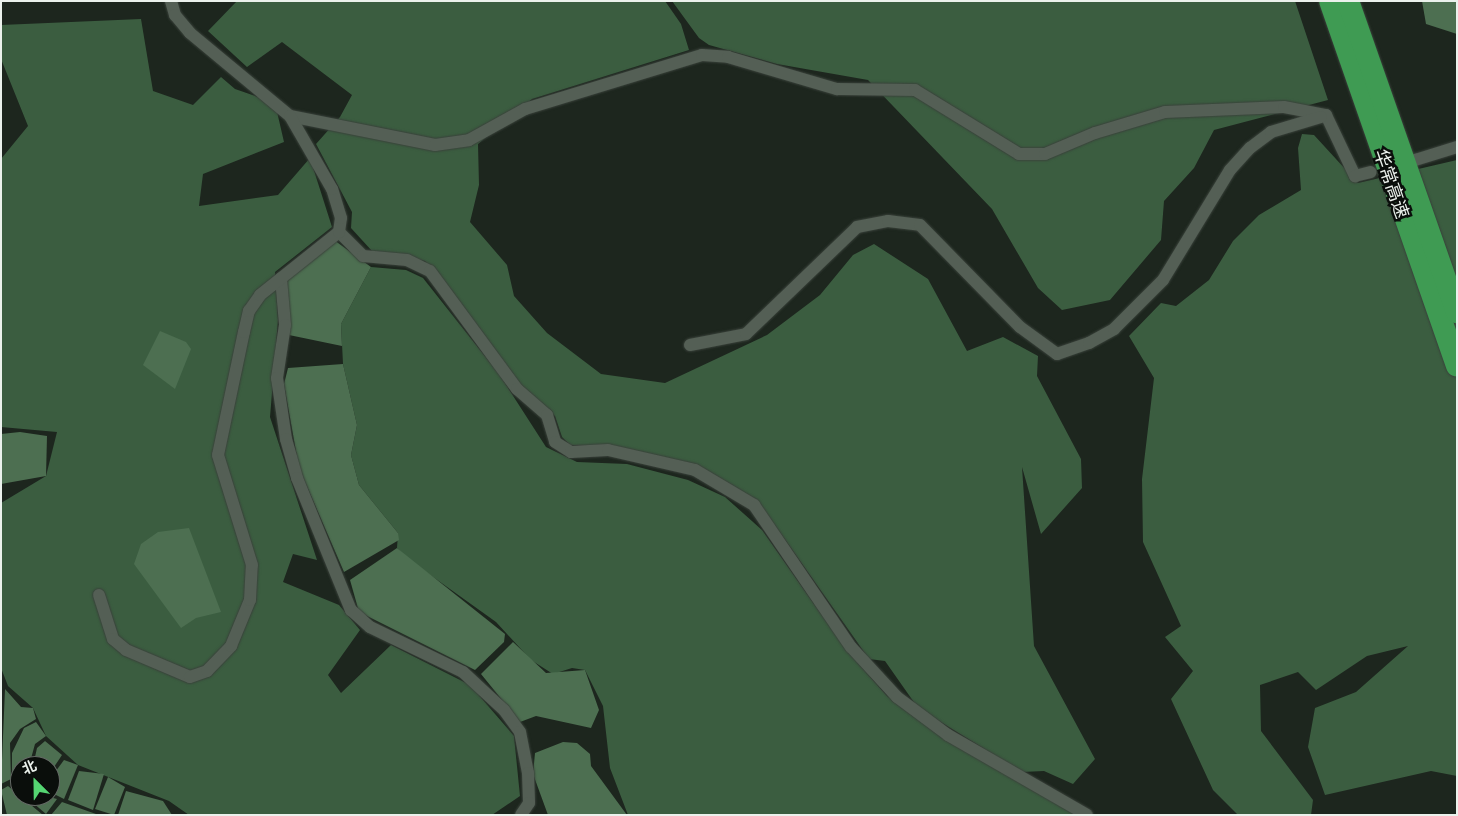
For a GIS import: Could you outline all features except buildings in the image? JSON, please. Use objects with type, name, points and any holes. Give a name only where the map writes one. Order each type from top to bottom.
[{"type":"highway","name":"华常高速","points":[[1330,1],[1457,365]]},
{"type":"highway","name":"华常高速","points":[[1348,1],[1457,313]]},
{"type":"street","points":[[99,594],[113,639],[126,650],[163,667],[197,677],[231,646],[250,600],[252,565],[218,455],[249,311],[280,278],[339,232],[341,218],[332,189],[290,116],[190,33],[175,15],[171,1]]},
{"type":"street","points":[[290,116],[435,145],[469,140],[525,109],[702,55],[728,57],[837,89],[915,90],[1019,154],[1045,154],[1095,133],[1165,112],[1284,107],[1326,116]]},
{"type":"street","points":[[1326,116],[1355,176],[1371,172]]},
{"type":"street","points":[[690,346],[746,334],[856,226],[888,221],[920,225],[1020,327],[1057,354],[1089,343],[1114,329],[1162,280],[1230,170],[1250,148],[1271,132],[1326,116]]},
{"type":"street","points":[[1414,160],[1457,147]]},
{"type":"street","points":[[339,232],[363,256],[407,260],[430,270],[517,390],[547,416],[555,442],[571,452],[608,450],[696,470],[754,505],[851,647],[897,697],[948,735],[1087,815]]},
{"type":"street","points":[[280,278],[285,325],[277,378],[286,440],[296,478],[351,610],[370,627],[464,672],[504,710],[520,732],[528,773],[529,803],[521,815]]},
{"type":"shaded area","points":[[237,1],[665,1],[681,24],[689,50],[532,99],[478,144],[479,185],[470,222],[507,265],[514,296],[547,333],[601,374],[665,383],[767,335],[820,295],[853,255],[874,244],[928,279],[967,351],[1003,337],[1038,356],[1037,376],[1081,459],[1082,488],[1041,534],[1022,467],[1034,646],[1095,759],[1073,784],[1044,771],[1022,772],[918,708],[885,661],[869,659],[760,504],[696,464],[611,446],[570,445],[562,437],[555,416],[523,388],[425,261],[372,251],[351,228],[352,212],[316,144],[340,117],[352,95],[282,42],[247,67],[208,31]]},
{"type":"shaded area","points":[[672,1],[1295,1],[1328,100],[1214,130],[1194,168],[1164,201],[1161,240],[1110,300],[1062,310],[1038,288],[992,209],[868,80],[777,64],[709,45],[699,38]]},
{"type":"shaded area","points":[[1422,1],[1457,1],[1457,34],[1426,24]]},
{"type":"shaded area","points":[[141,19],[153,91],[193,105],[221,77],[235,89],[275,103],[284,142],[203,174],[199,206],[278,195],[310,158],[332,227],[275,272],[278,320],[270,417],[317,560],[293,554],[283,582],[339,605],[360,630],[328,675],[341,693],[391,645],[470,685],[514,736],[520,796],[492,815],[189,815],[169,801],[78,765],[46,736],[33,708],[8,686],[1,668],[1,503],[46,476],[57,432],[1,427],[1,159],[28,126],[1,59],[1,25]]},
{"type":"shaded area","points":[[1302,134],[1314,135],[1358,183],[1457,160],[1457,776],[1431,771],[1325,795],[1308,747],[1315,708],[1356,692],[1408,646],[1367,656],[1316,690],[1298,672],[1260,685],[1261,731],[1313,800],[1311,815],[1238,815],[1213,790],[1171,699],[1193,671],[1165,637],[1181,626],[1143,542],[1142,479],[1154,378],[1129,336],[1161,303],[1176,306],[1209,280],[1233,241],[1259,215],[1301,190],[1298,148]]},
{"type":"shaded area","points":[[334,240],[371,267],[341,324],[342,346],[289,335],[283,281]]},
{"type":"shaded area","points":[[371,267],[406,270],[423,278],[499,374],[546,447],[577,462],[627,464],[688,480],[725,497],[762,530],[847,651],[887,696],[950,742],[1078,815],[628,815],[610,768],[603,706],[585,670],[572,668],[553,674],[531,660],[496,622],[408,559],[397,548],[398,533],[359,485],[351,455],[357,425],[343,364],[341,324]]},
{"type":"shaded area","points":[[160,331],[186,342],[191,349],[175,389],[143,365]]},
{"type":"shaded area","points":[[343,364],[357,425],[351,455],[359,485],[398,533],[399,540],[344,572],[299,468],[284,384],[288,368]]},
{"type":"shaded area","points":[[20,432],[47,436],[46,476],[1,484],[1,434]]},
{"type":"shaded area","points":[[189,528],[221,612],[196,618],[181,628],[134,564],[141,544],[158,532]]},
{"type":"shaded area","points":[[397,548],[505,634],[504,642],[475,670],[359,612],[350,580]]},
{"type":"shaded area","points":[[513,642],[546,673],[585,670],[599,710],[591,728],[536,716],[520,722],[481,674]]},
{"type":"shaded area","points":[[5,689],[21,707],[33,708],[36,719],[20,729],[10,743],[10,780],[1,784]]},
{"type":"shaded area","points":[[36,722],[46,736],[35,744],[32,756],[12,756],[12,753],[24,728]]},
{"type":"shaded area","points":[[45,741],[62,755],[60,758],[60,756],[35,756],[37,748]]},
{"type":"shaded area","points":[[563,742],[577,743],[590,754],[591,766],[627,815],[548,815],[533,774],[535,753]]},
{"type":"shaded area","points":[[64,760],[78,765],[64,799],[60,797],[60,765]]},
{"type":"shaded area","points":[[79,771],[104,774],[93,810],[68,800]]},
{"type":"shaded area","points":[[108,777],[125,787],[114,815],[95,809]]},
{"type":"shaded area","points":[[8,786],[10,788],[10,806],[32,806],[43,815],[7,815],[1,790]]},
{"type":"shaded area","points":[[126,791],[163,801],[172,815],[118,815]]},
{"type":"shaded area","points":[[62,802],[99,815],[51,815]]},
{"type":"shaded area","points":[[37,806],[52,806],[46,814]]}]
